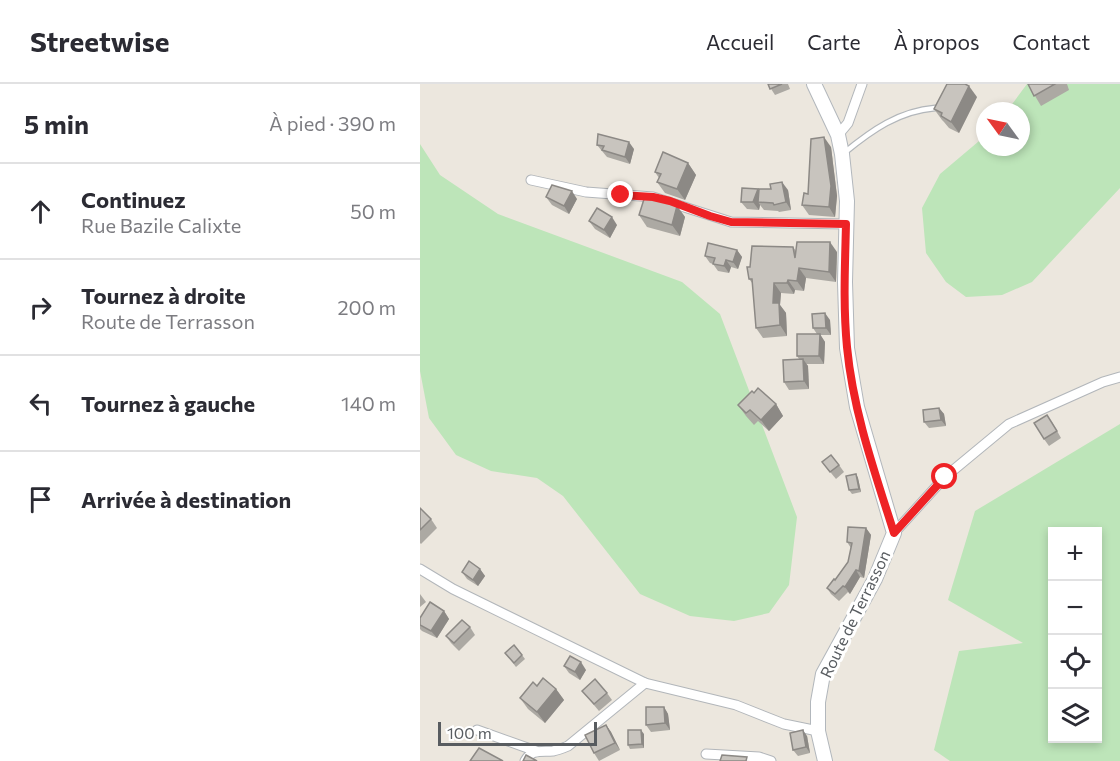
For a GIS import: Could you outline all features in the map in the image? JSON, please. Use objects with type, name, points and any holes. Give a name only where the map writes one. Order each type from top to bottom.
[{"type":"street","name":"Route de Terrasson","points":[[814,84],[838,135],[842,154],[847,201],[844,282],[847,348],[857,407],[868,451],[894,533],[875,579],[823,674],[818,702],[818,731],[825,761]]},
{"type":"street","points":[[838,135],[850,116],[862,84]]},
{"type":"street","points":[[531,180],[586,192],[653,197],[731,222],[846,224]]},
{"type":"street","points":[[894,533],[945,477],[1009,424],[1103,382],[1120,377]]},
{"type":"street","points":[[420,569],[453,589],[645,683],[736,705],[784,724],[818,731]]},
{"type":"street","points":[[477,730],[536,751],[556,750],[568,746],[645,683]]},
{"type":"street","points":[[525,761],[527,756],[536,751]]},
{"type":"street","points":[[706,754],[759,757],[771,761]]},
{"type":"lane","points":[[842,154],[874,129],[920,109],[935,108]]},
{"type":"green space","points":[[1027,84],[1120,84],[1120,188],[1032,282],[1002,295],[966,297],[946,282],[926,253],[922,208],[940,174],[976,144],[976,156],[1030,156],[1030,102],[1014,102]]},
{"type":"green space","points":[[420,144],[440,175],[498,214],[682,282],[720,314],[797,517],[789,585],[769,613],[734,621],[690,616],[640,594],[563,496],[537,478],[491,471],[456,455],[429,418],[420,371]]},
{"type":"green space","points":[[1120,424],[1120,761],[950,761],[934,750],[959,651],[1023,643],[948,600],[975,511]]},
{"type":"building","points":[[768,84],[782,84],[770,89]]},
{"type":"building","points":[[947,84],[969,86],[951,122],[934,109]]},
{"type":"building","points":[[1028,84],[1055,84],[1034,96]]},
{"type":"building","points":[[598,134],[629,142],[625,157],[602,150],[604,146],[597,145]]},
{"type":"building","points":[[824,137],[831,186],[829,207],[802,205],[804,193],[808,194],[811,139]]},
{"type":"building","points":[[663,152],[688,163],[677,189],[657,182],[661,174],[655,172]]},
{"type":"building","points":[[782,182],[786,202],[774,205],[758,202],[759,189],[771,189],[770,184]]},
{"type":"building","points":[[552,185],[572,191],[564,206],[546,197]]},
{"type":"building","points":[[742,188],[758,189],[753,202],[741,202]]},
{"type":"building","points":[[645,196],[677,206],[672,225],[639,215]]},
{"type":"building","points":[[597,208],[612,217],[604,230],[589,221]]},
{"type":"building","points":[[797,242],[830,242],[829,272],[799,268],[797,281],[774,283],[773,303],[779,303],[780,325],[756,328],[752,279],[749,279],[747,267],[750,267],[752,246],[793,247],[795,258]]},
{"type":"building","points":[[708,243],[737,250],[733,262],[726,260],[724,266],[713,264],[715,258],[705,256]]},
{"type":"building","points":[[825,313],[826,328],[813,328],[812,314]]},
{"type":"building","points":[[797,334],[820,334],[819,356],[797,356]]},
{"type":"building","points":[[803,359],[804,381],[784,382],[783,360]]},
{"type":"building","points":[[758,388],[776,404],[761,420],[750,410],[746,413],[738,405]]},
{"type":"building","points":[[939,408],[941,420],[924,422],[923,410]]},
{"type":"building","points":[[1047,415],[1057,431],[1044,439],[1034,423]]},
{"type":"building","points":[[831,455],[839,465],[830,472],[822,462]]},
{"type":"building","points":[[856,474],[859,489],[849,490],[846,476]]},
{"type":"building","points":[[420,508],[431,519],[420,530]]},
{"type":"building","points":[[848,527],[866,528],[859,571],[856,570],[845,587],[843,586],[835,594],[827,588],[848,562],[852,543],[847,542]]},
{"type":"building","points":[[469,561],[480,569],[473,580],[462,572]]},
{"type":"building","points":[[430,602],[444,611],[431,631],[420,625],[420,618]]},
{"type":"building","points":[[462,620],[470,627],[454,643],[446,636]]},
{"type":"building","points":[[514,645],[522,655],[514,663],[505,653]]},
{"type":"building","points":[[570,656],[581,662],[575,672],[564,666]]},
{"type":"building","points":[[543,678],[556,689],[537,712],[520,698],[533,682],[537,686]]},
{"type":"building","points":[[595,679],[607,693],[594,704],[582,691]]},
{"type":"building","points":[[646,707],[664,707],[665,723],[646,725]]},
{"type":"building","points":[[606,725],[615,743],[594,753],[585,735]]},
{"type":"building","points":[[628,730],[641,730],[642,744],[628,745]]},
{"type":"building","points":[[803,730],[806,747],[793,750],[790,733]]},
{"type":"building","points":[[479,748],[503,761],[470,761]]},
{"type":"building","points":[[526,755],[537,761],[523,761]]},
{"type":"building","points":[[722,755],[747,757],[746,761],[720,761]]},
{"type":"route","points":[[621,195],[653,197],[670,201],[731,222],[846,224],[844,282],[847,348],[857,407],[868,451],[894,533],[945,477]]}]
